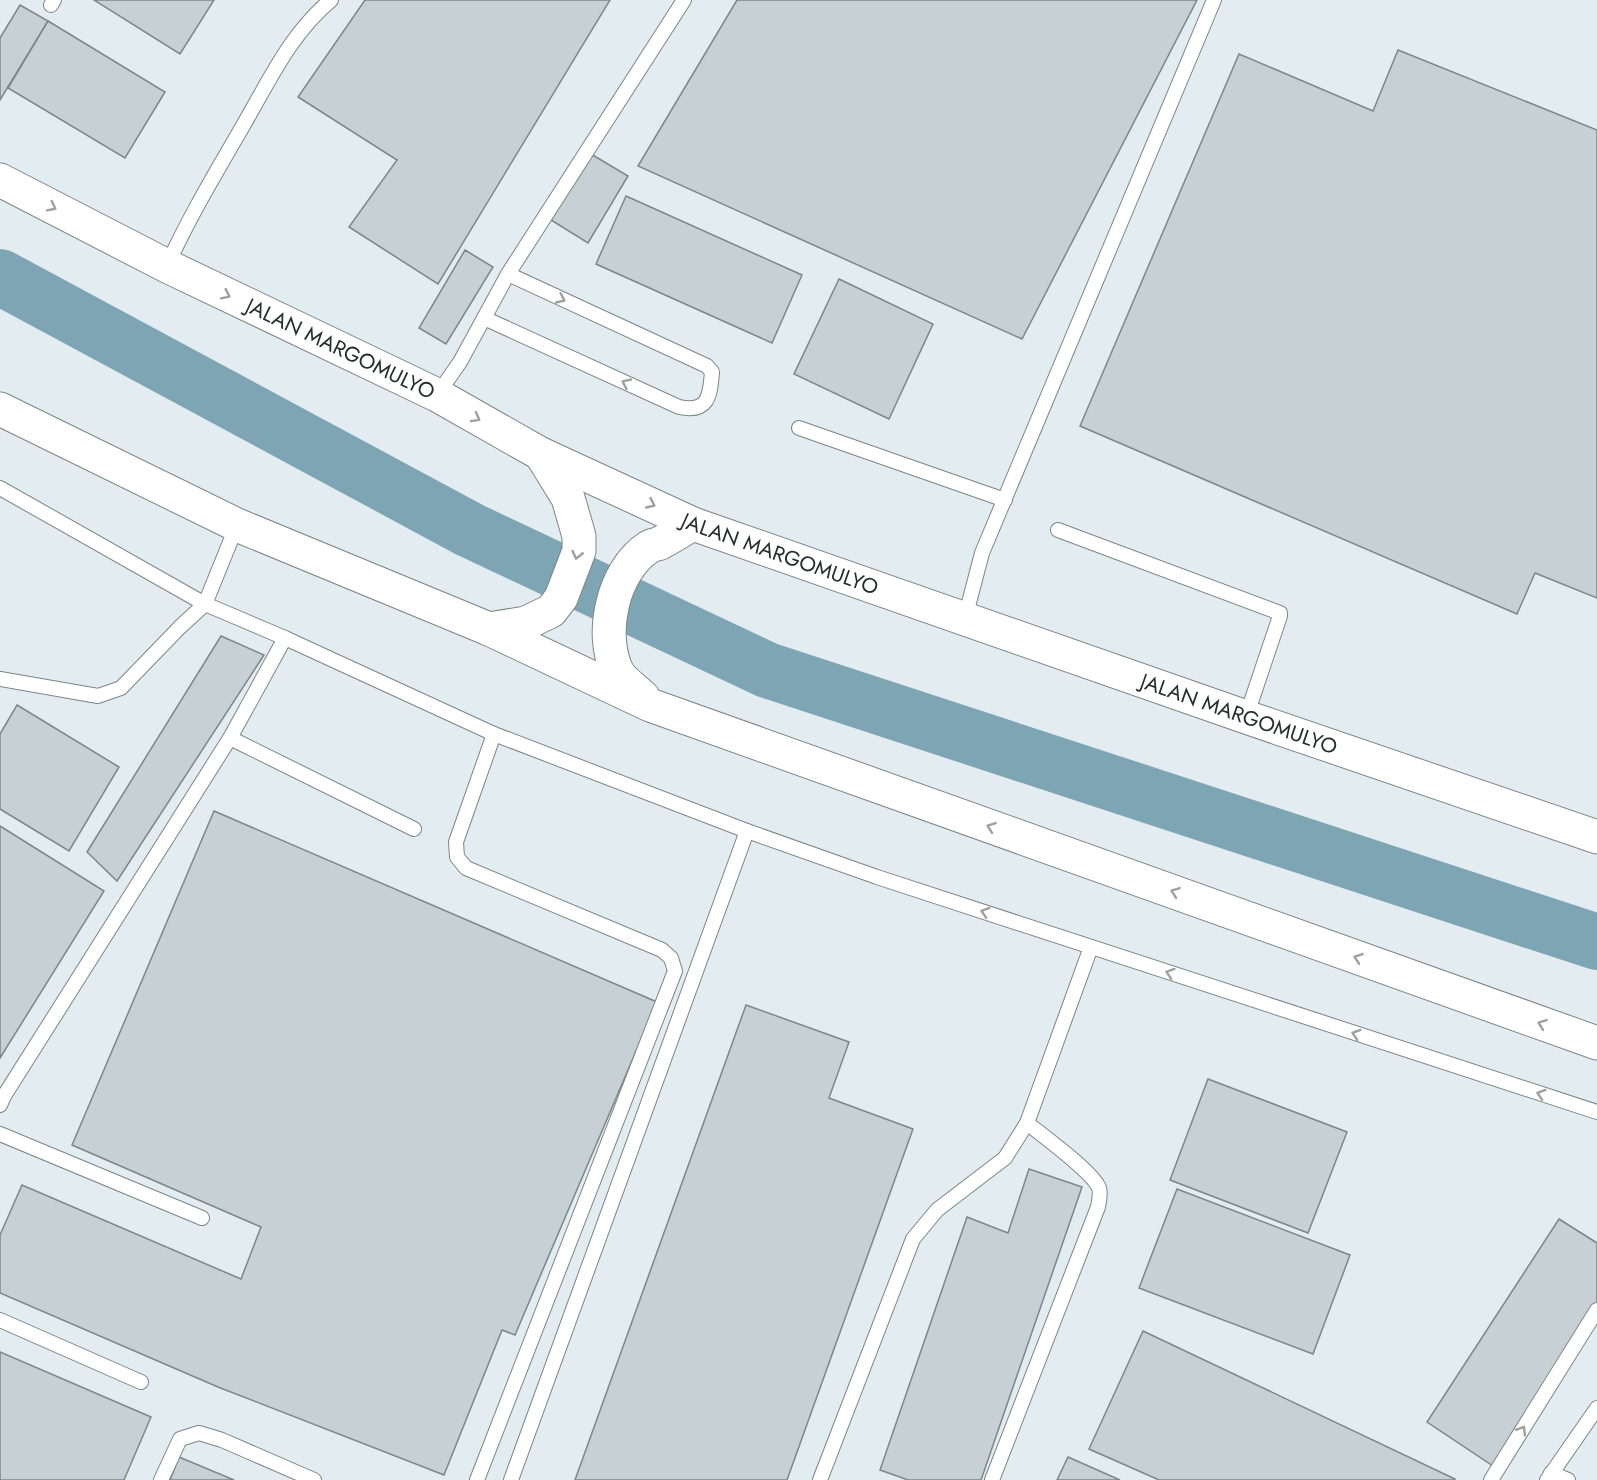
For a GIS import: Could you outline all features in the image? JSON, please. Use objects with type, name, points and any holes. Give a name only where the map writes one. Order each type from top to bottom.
[{"type":"main road","name":"JALAN MARGOMULYO","points":[[0,180],[167,266],[437,395],[541,454],[693,524],[1597,837]]},
{"type":"main road","points":[[0,409],[237,525],[489,629],[650,705],[1597,1044]]},
{"type":"main road","points":[[489,629],[526,623],[551,611],[561,598],[579,551],[579,536],[568,498],[541,454]]},
{"type":"main road","points":[[650,705],[618,674],[614,663],[608,626],[616,591],[630,564],[650,545],[660,544],[669,536],[693,524]]},
{"type":"lane","points":[[167,266],[184,228],[291,43],[315,13],[331,0]]},
{"type":"lane","points":[[437,395],[460,362],[508,274],[684,0]]},
{"type":"lane","points":[[965,618],[982,553],[1214,0]]},
{"type":"lane","points":[[484,318],[679,407],[692,410],[703,405],[711,391],[712,372],[707,366],[508,274]]},
{"type":"lane","points":[[799,428],[1005,500]]},
{"type":"lane","points":[[0,489],[205,604],[285,638],[494,734],[747,831],[877,877],[1597,1112]]},
{"type":"lane","points":[[0,680],[98,696],[121,688],[205,604],[237,525]]},
{"type":"lane","points":[[1058,530],[1280,613],[1246,717]]},
{"type":"lane","points":[[0,1105],[230,738],[285,638]]},
{"type":"lane","points":[[477,1480],[675,972],[671,958],[662,950],[466,868],[457,857],[456,842],[494,734]]},
{"type":"lane","points":[[230,738],[414,829]]},
{"type":"lane","points":[[511,1480],[747,831]]},
{"type":"lane","points":[[820,1480],[913,1239],[937,1210],[1005,1158],[1027,1123],[1091,947]]},
{"type":"lane","points":[[992,1480],[1098,1207],[1100,1194],[1099,1187],[1078,1165],[1027,1123]]},
{"type":"lane","points":[[0,1134],[202,1218]]},
{"type":"lane","points":[[1491,1480],[1597,1310]]},
{"type":"lane","points":[[0,1320],[141,1382]]},
{"type":"lane","points":[[1568,1480],[1549,1477],[1597,1408]]},
{"type":"lane","points":[[161,1480],[180,1439],[199,1433],[222,1440],[314,1480]]},
{"type":"building","points":[[94,0],[214,0],[180,54]]},
{"type":"building","points":[[365,0],[610,0],[438,284],[349,227],[397,160],[298,97]]},
{"type":"building","points":[[737,0],[1197,0],[1022,339],[638,166]]},
{"type":"building","points":[[20,5],[48,21],[0,100],[0,38]]},
{"type":"building","points":[[48,21],[165,92],[125,158],[8,88]]},
{"type":"building","points":[[1398,50],[1597,130],[1597,598],[1535,573],[1517,614],[1080,426],[1239,54],[1373,111]]},
{"type":"building","points":[[591,154],[628,176],[588,243],[551,220]]},
{"type":"building","points":[[626,196],[802,275],[772,343],[596,264]]},
{"type":"building","points":[[465,250],[493,267],[446,344],[419,328]]},
{"type":"building","points":[[839,279],[933,324],[889,419],[794,374]]},
{"type":"building","points":[[221,636],[264,655],[117,881],[87,852]]},
{"type":"building","points":[[17,705],[119,767],[69,851],[0,809],[0,734]]},
{"type":"building","points":[[214,811],[657,1002],[515,1335],[502,1330],[444,1475],[218,1387],[0,1293],[0,1235],[22,1185],[241,1279],[261,1227],[72,1145]]},
{"type":"building","points":[[0,826],[104,891],[0,1058]]},
{"type":"building","points":[[746,1005],[849,1042],[829,1098],[913,1129],[787,1480],[575,1480]]},
{"type":"building","points":[[1208,1079],[1347,1132],[1308,1233],[1170,1180]]},
{"type":"building","points":[[1029,1169],[1082,1187],[981,1480],[908,1480],[880,1470],[967,1217],[1008,1233]]},
{"type":"building","points":[[1177,1189],[1350,1255],[1313,1354],[1139,1288]]},
{"type":"building","points":[[1559,1219],[1597,1243],[1597,1305],[1493,1466],[1427,1422]]},
{"type":"building","points":[[1143,1331],[1455,1479],[1159,1480],[1089,1449]]},
{"type":"building","points":[[0,1352],[151,1417],[124,1480],[0,1480]]},
{"type":"building","points":[[179,1457],[234,1480],[170,1480]]},
{"type":"building","points":[[1068,1457],[1120,1480],[1057,1480]]},
{"type":"waterway","points":[[0,277],[470,530],[767,670],[1597,942]]}]
